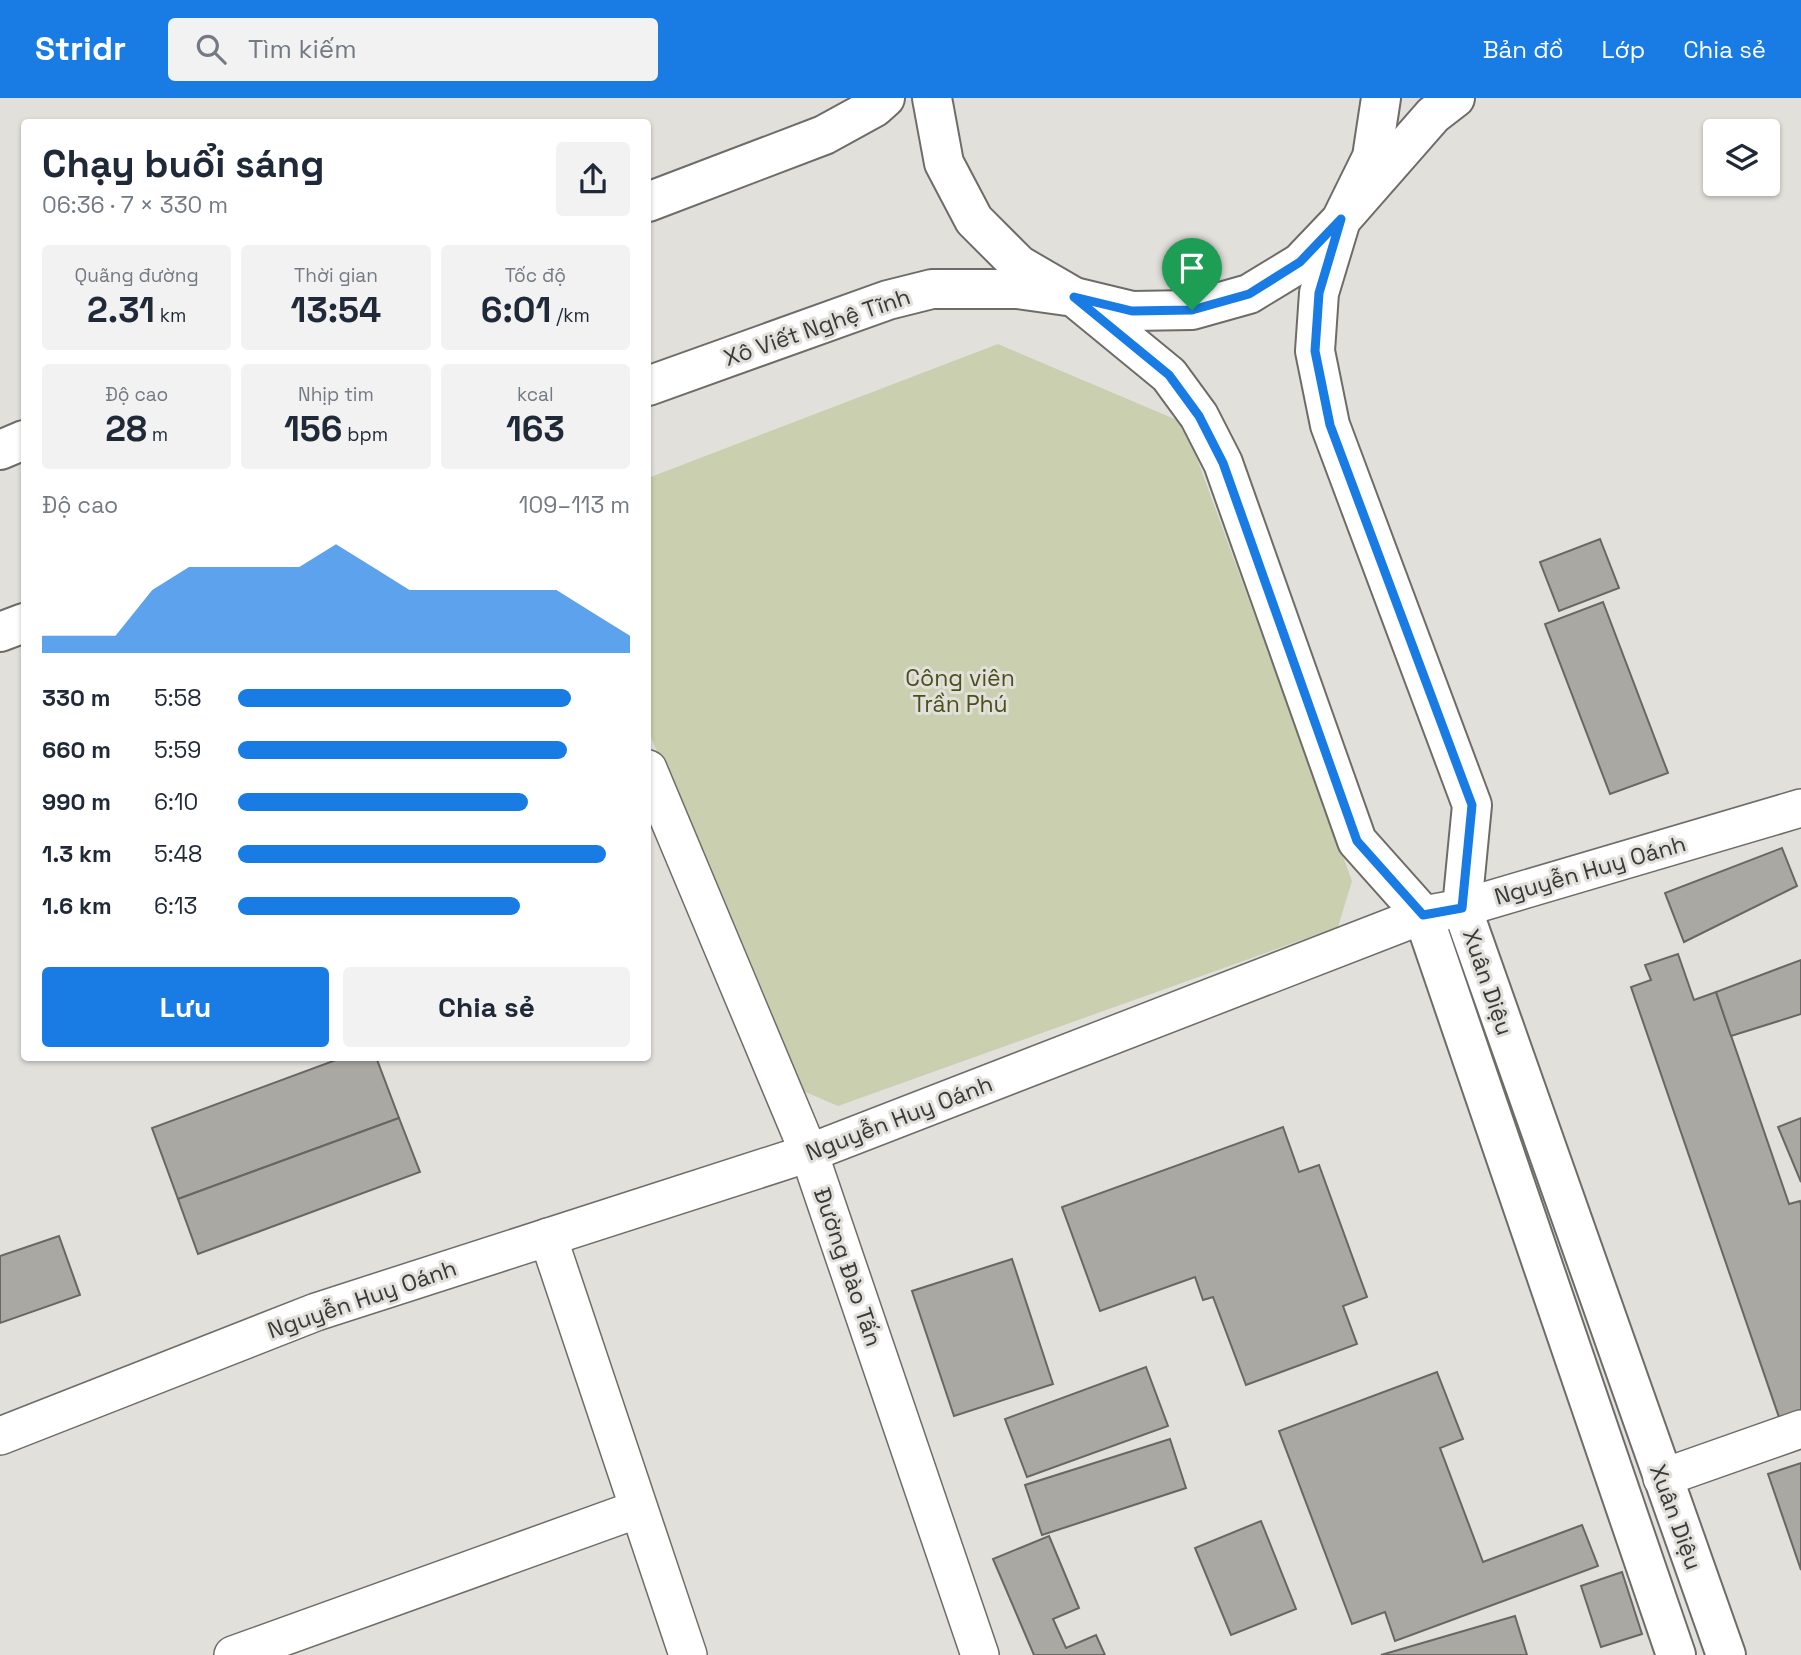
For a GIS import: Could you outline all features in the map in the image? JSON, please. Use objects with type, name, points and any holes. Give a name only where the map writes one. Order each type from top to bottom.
[{"type":"street","points":[[651,201],[824,135],[875,107],[885,98]]},
{"type":"street","points":[[932,98],[944,163],[974,220],[1019,265],[1074,297],[1132,311],[1192,310],[1249,294],[1300,262],[1433,115],[1455,98]]},
{"type":"street","points":[[1341,219],[1372,157],[1381,98]]},
{"type":"street","name":"Xuân Diệu","points":[[1341,219],[1319,293],[1315,351],[1330,425],[1472,805],[1462,908],[1726,1655]]},
{"type":"street","name":"Xô Viết Nghệ Tĩnh","points":[[651,385],[888,300],[932,289],[1017,289],[1074,297]]},
{"type":"street","name":"Xuân Diệu","points":[[1074,297],[1169,375],[1199,416],[1223,463],[1357,841],[1423,915],[1676,1655]]},
{"type":"street","points":[[0,450],[21,441]]},
{"type":"street","points":[[0,632],[21,624]]},
{"type":"street","name":"Đường Đào Tấn","points":[[651,776],[809,1153],[980,1655]]},
{"type":"street","name":"Nguyễn Huy Oánh","points":[[0,1436],[316,1312],[809,1153],[1423,915],[1462,908],[1801,808]]},
{"type":"street","points":[[548,1237],[688,1655]]},
{"type":"street","points":[[1662,1478],[1801,1429]]},
{"type":"street","points":[[233,1655],[638,1509]]},
{"type":"green space","name":"Công viên Trần Phú","points":[[998,344],[1184,423],[1352,881],[1338,927],[838,1106],[796,1088],[651,737],[651,477]]},
{"type":"building","points":[[1600,539],[1619,588],[1559,611],[1540,562]]},
{"type":"building","points":[[1603,602],[1668,773],[1610,794],[1545,624]]},
{"type":"building","points":[[1782,848],[1797,886],[1684,942],[1665,893]]},
{"type":"building","points":[[1678,954],[1694,1000],[1716,992],[1789,1204],[1800,1201],[1801,1205],[1801,1416],[1781,1423],[1631,987],[1651,980],[1645,965]]},
{"type":"building","points":[[1801,960],[1801,1014],[1731,1036],[1716,992]]},
{"type":"building","points":[[333,1061],[378,1061],[399,1118],[178,1199],[152,1128]]},
{"type":"building","points":[[399,1118],[420,1172],[198,1254],[178,1199]]},
{"type":"building","points":[[1801,1118],[1801,1182],[1778,1127]]},
{"type":"building","points":[[1283,1127],[1299,1172],[1319,1165],[1367,1297],[1343,1306],[1357,1344],[1246,1385],[1213,1297],[1203,1300],[1195,1277],[1100,1311],[1062,1207]]},
{"type":"building","points":[[59,1236],[80,1295],[0,1323],[0,1256]]},
{"type":"building","points":[[1012,1259],[1053,1384],[954,1416],[912,1291]]},
{"type":"building","points":[[1146,1367],[1168,1426],[1027,1477],[1005,1419]]},
{"type":"building","points":[[1437,1372],[1463,1439],[1440,1448],[1483,1562],[1582,1525],[1598,1566],[1395,1641],[1385,1612],[1352,1624],[1279,1431]]},
{"type":"building","points":[[1170,1439],[1186,1488],[1042,1535],[1025,1485]]},
{"type":"building","points":[[1801,1463],[1801,1570],[1768,1474]]},
{"type":"building","points":[[1261,1521],[1296,1609],[1231,1635],[1195,1548]]},
{"type":"building","points":[[1049,1536],[1079,1608],[1053,1619],[1066,1648],[1096,1635],[1105,1655],[1034,1655],[993,1559]]},
{"type":"building","points":[[1622,1572],[1642,1634],[1601,1647],[1581,1586]]},
{"type":"building","points":[[1515,1616],[1527,1655],[1381,1655]]},
{"type":"route","points":[[1341,219],[1319,293],[1315,351],[1330,425],[1472,805],[1462,908],[1423,915],[1357,841],[1223,463],[1199,416],[1169,375],[1074,297],[1132,311],[1192,310],[1249,294],[1300,262],[1341,219]]}]
